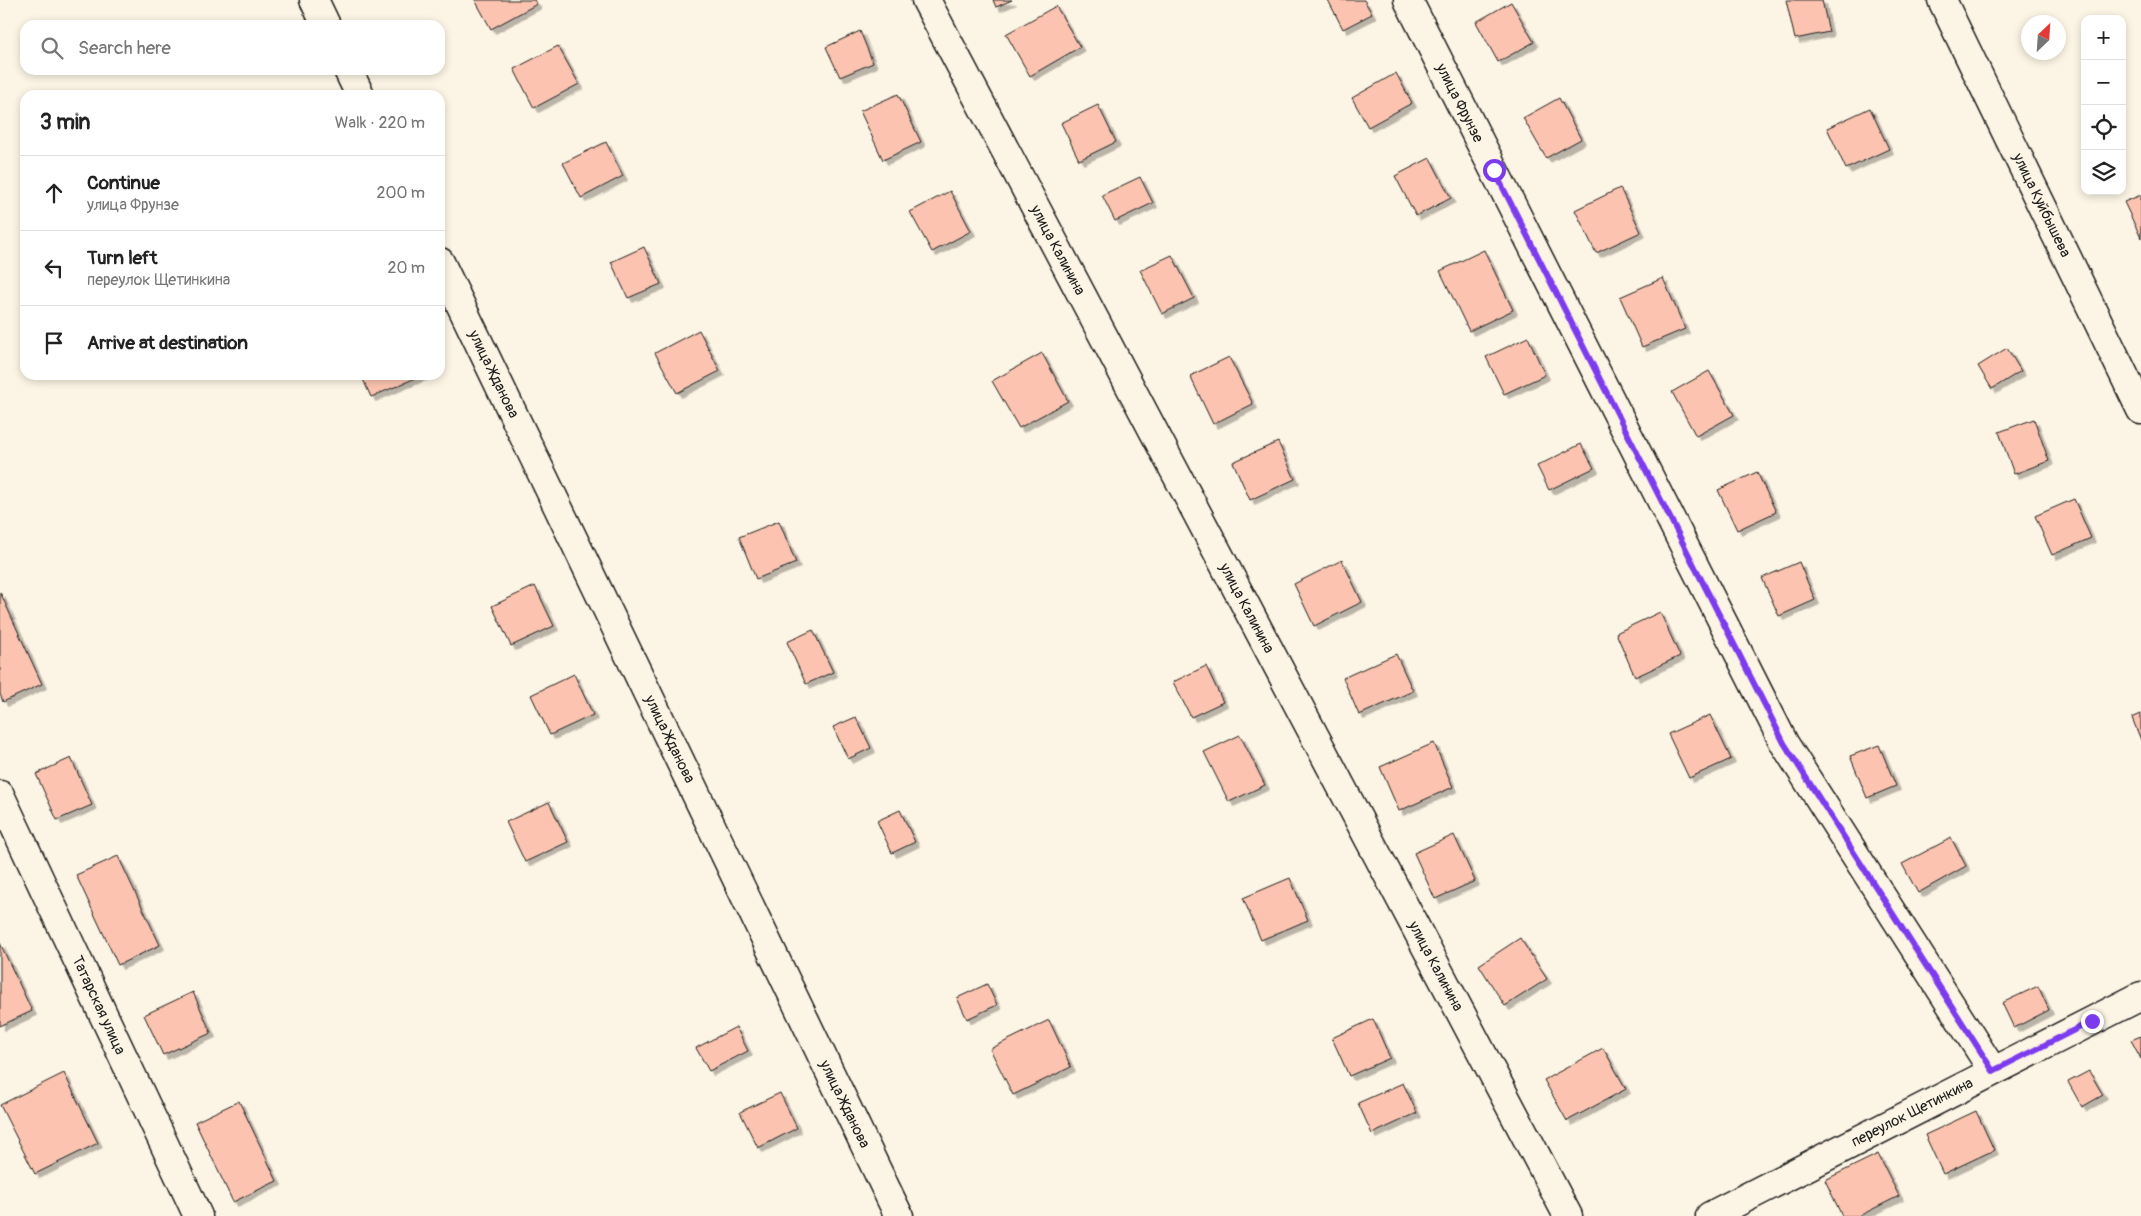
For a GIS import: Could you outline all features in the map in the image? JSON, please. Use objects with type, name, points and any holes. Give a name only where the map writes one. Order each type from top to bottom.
[{"type":"street","points":[[314,0],[324,20]]},
{"type":"street","name":"улица Калинина","points":[[926,0],[1568,1216]]},
{"type":"street","name":"улица Фрунзе","points":[[1408,0],[1784,743],[1993,1071]]},
{"type":"street","name":"улица Куйбышева","points":[[1942,0],[2141,410]]},
{"type":"street","points":[[350,75],[358,90]]},
{"type":"street","name":"улица Жданова","points":[[445,272],[900,1216]]},
{"type":"street","name":"Татарская улица","points":[[0,795],[198,1216]]},
{"type":"street","name":"переулок Щетинкина","points":[[1710,1216],[2141,996]]},
{"type":"building","points":[[475,0],[534,0],[537,4],[491,29]]},
{"type":"building","points":[[993,0],[1012,0],[996,7]]},
{"type":"building","points":[[1328,0],[1364,0],[1372,14],[1343,29]]},
{"type":"building","points":[[1786,0],[1822,0],[1829,32],[1795,39]]},
{"type":"building","points":[[1511,2],[1534,42],[1498,62],[1476,22]]},
{"type":"building","points":[[1056,6],[1080,47],[1030,76],[1006,34]]},
{"type":"building","points":[[860,31],[873,63],[840,77],[826,47]]},
{"type":"building","points":[[558,46],[579,84],[534,108],[514,69]]},
{"type":"building","points":[[1396,73],[1412,103],[1368,127],[1352,98]]},
{"type":"building","points":[[898,94],[921,142],[883,160],[860,111]]},
{"type":"building","points":[[1559,98],[1581,139],[1546,158],[1523,118]]},
{"type":"building","points":[[1098,105],[1116,142],[1079,160],[1061,123]]},
{"type":"building","points":[[1870,108],[1889,149],[1846,169],[1827,128]]},
{"type":"building","points":[[606,142],[623,176],[581,198],[563,163]]},
{"type":"building","points":[[1430,158],[1451,198],[1416,216],[1395,176]]},
{"type":"building","points":[[1140,177],[1153,203],[1115,221],[1102,195]]},
{"type":"building","points":[[1620,188],[1641,232],[1596,253],[1575,210]]},
{"type":"building","points":[[950,191],[971,231],[932,252],[910,212]]},
{"type":"building","points":[[2141,195],[2141,238],[2124,202]]},
{"type":"building","points":[[644,247],[661,284],[628,298],[611,262]]},
{"type":"building","points":[[1484,250],[1513,310],[1469,331],[1440,271]]},
{"type":"building","points":[[1172,255],[1194,298],[1162,314],[1140,270]]},
{"type":"building","points":[[1663,278],[1685,329],[1642,347],[1620,297]]},
{"type":"building","points":[[699,330],[720,371],[677,393],[655,353]]},
{"type":"building","points":[[1528,337],[1545,375],[1504,394],[1486,357]]},
{"type":"building","points":[[2007,348],[2021,371],[1992,389],[1978,366]]},
{"type":"building","points":[[1042,353],[1068,401],[1019,428],[992,381]]},
{"type":"building","points":[[1229,357],[1253,404],[1213,424],[1190,376]]},
{"type":"building","points":[[1709,371],[1734,415],[1696,436],[1672,392]]},
{"type":"building","points":[[363,380],[411,380],[371,397]]},
{"type":"building","points":[[2034,419],[2049,461],[2014,474],[1999,432]]},
{"type":"building","points":[[1278,442],[1295,479],[1250,500],[1233,462]]},
{"type":"building","points":[[1581,444],[1594,468],[1549,490],[1537,466]]},
{"type":"building","points":[[1757,472],[1776,512],[1737,530],[1718,490]]},
{"type":"building","points":[[2074,499],[2091,538],[2052,555],[2035,516]]},
{"type":"building","points":[[779,521],[796,563],[756,579],[739,537]]},
{"type":"building","points":[[1342,560],[1362,602],[1314,626],[1294,584]]},
{"type":"building","points":[[1799,562],[1815,600],[1779,616],[1762,578]]},
{"type":"building","points":[[535,586],[554,626],[511,646],[492,606]]},
{"type":"building","points":[[0,592],[42,684],[3,702],[0,694]]},
{"type":"building","points":[[1660,612],[1680,656],[1635,677],[1616,633]]},
{"type":"building","points":[[813,630],[833,672],[806,684],[787,642]]},
{"type":"building","points":[[1396,654],[1413,691],[1359,715],[1343,678]]},
{"type":"building","points":[[1206,666],[1223,702],[1191,717],[1173,682]]},
{"type":"building","points":[[574,674],[593,715],[550,735],[531,695]]},
{"type":"building","points":[[2141,714],[2141,740],[2132,718]]},
{"type":"building","points":[[1710,715],[1731,759],[1689,778],[1668,734]]},
{"type":"building","points":[[856,717],[871,748],[848,759],[833,727]]},
{"type":"building","points":[[1240,735],[1265,785],[1229,802],[1204,752]]},
{"type":"building","points":[[1434,743],[1453,787],[1399,811],[1380,767]]},
{"type":"building","points":[[1879,745],[1896,786],[1867,798],[1850,756]]},
{"type":"building","points":[[71,758],[92,805],[57,820],[36,774]]},
{"type":"building","points":[[549,802],[568,842],[525,862],[506,822]]},
{"type":"building","points":[[900,810],[915,842],[892,853],[877,821]]},
{"type":"building","points":[[1454,835],[1475,881],[1435,899],[1414,853]]},
{"type":"building","points":[[1951,838],[1966,866],[1918,893],[1902,864]]},
{"type":"building","points":[[118,856],[160,945],[118,965],[76,875]]},
{"type":"building","points":[[1290,878],[1308,920],[1261,940],[1243,898]]},
{"type":"building","points":[[1520,938],[1547,979],[1505,1006],[1479,965]]},
{"type":"building","points":[[0,943],[32,1011],[0,1026]]},
{"type":"building","points":[[987,984],[997,1005],[967,1019],[957,998]]},
{"type":"building","points":[[2038,986],[2049,1010],[2014,1028],[2002,1003]]},
{"type":"building","points":[[193,992],[211,1033],[163,1055],[144,1015]]},
{"type":"building","points":[[1373,1019],[1390,1058],[1349,1076],[1332,1038]]},
{"type":"building","points":[[1049,1020],[1071,1067],[1013,1095],[990,1049]]},
{"type":"building","points":[[736,1027],[748,1051],[709,1071],[696,1048]]},
{"type":"building","points":[[2141,1036],[2141,1059],[2131,1040]]},
{"type":"building","points":[[1603,1048],[1626,1089],[1567,1121],[1544,1080]]},
{"type":"building","points":[[2089,1071],[2103,1095],[2082,1107],[2068,1082]]},
{"type":"building","points":[[64,1073],[98,1143],[35,1174],[0,1105]]},
{"type":"building","points":[[1403,1083],[1417,1113],[1372,1134],[1358,1103]]},
{"type":"building","points":[[780,1093],[797,1128],[758,1148],[740,1112]]},
{"type":"building","points":[[239,1101],[277,1181],[233,1202],[195,1122]]},
{"type":"building","points":[[1976,1111],[1994,1150],[1943,1174],[1925,1135]]},
{"type":"building","points":[[1878,1154],[1899,1196],[1859,1216],[1842,1216],[1825,1180]]},
{"type":"route","points":[[1494,170],[1784,743],[1993,1071],[2092,1021]]}]
